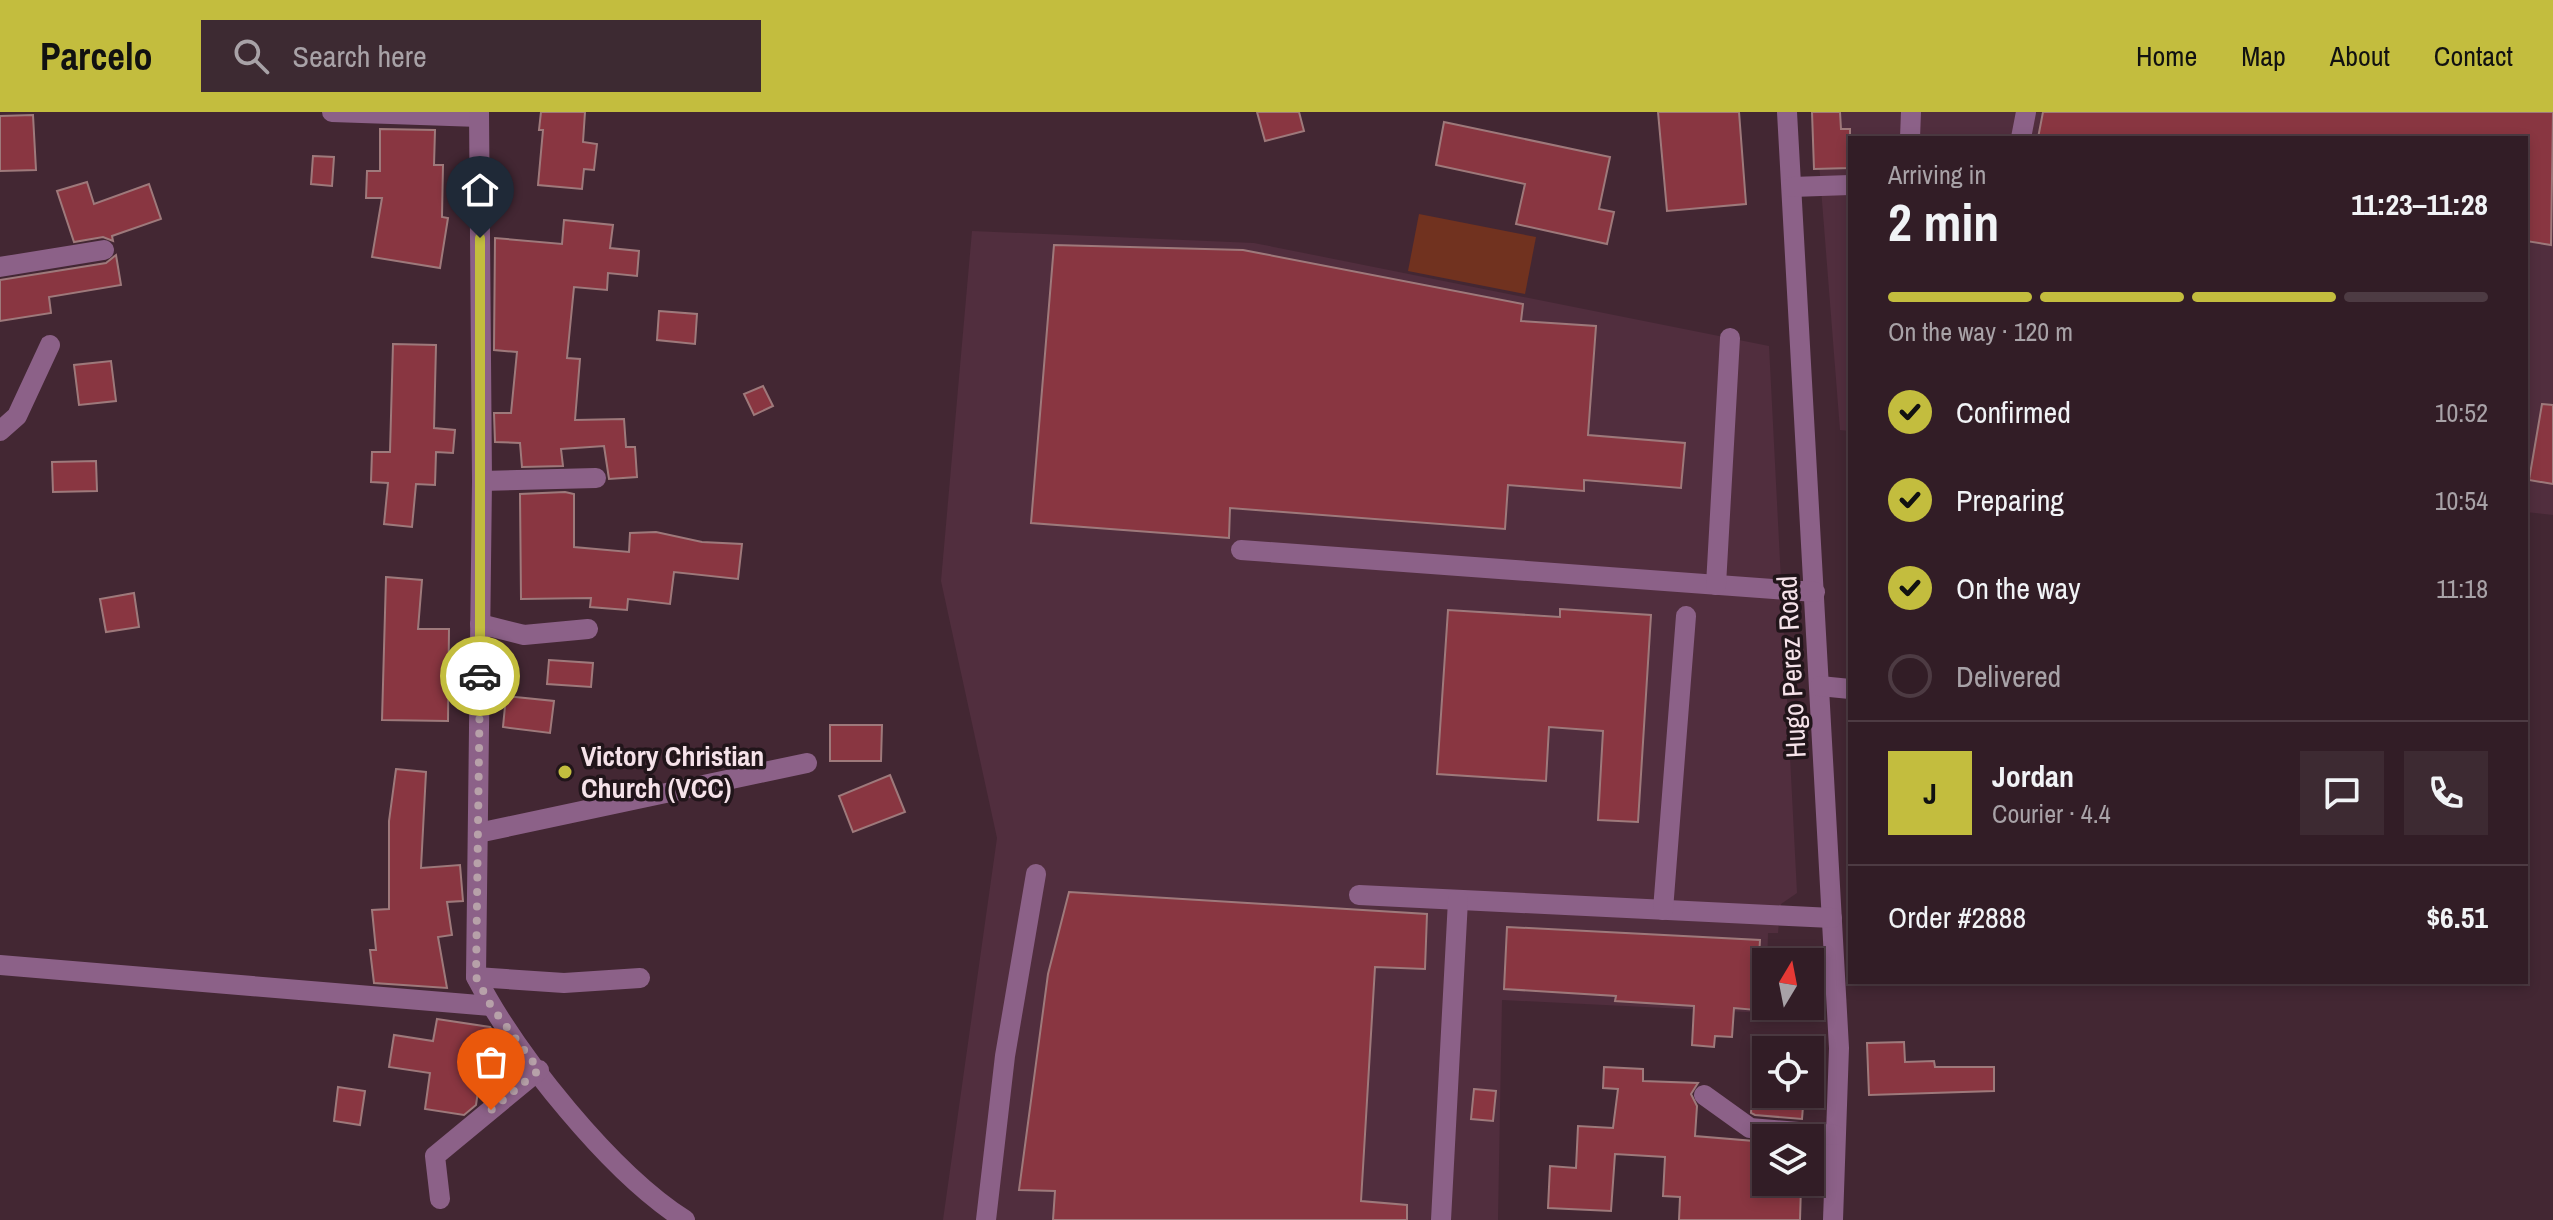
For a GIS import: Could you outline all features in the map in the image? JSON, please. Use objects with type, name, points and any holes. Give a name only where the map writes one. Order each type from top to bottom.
[{"type":"street","points":[[332,112],[479,114],[482,481],[476,977],[491,1006],[610,1159],[658,1212],[685,1220]]},
{"type":"street","name":"Hugo Perez Road","points":[[1787,112],[1839,1048],[1833,1220]]},
{"type":"street","points":[[1910,136],[1911,112]]},
{"type":"street","points":[[2021,136],[2026,112]]},
{"type":"street","points":[[1792,187],[1848,185]]},
{"type":"street","points":[[0,267],[104,250]]},
{"type":"street","points":[[1716,585],[1730,338]]},
{"type":"street","points":[[0,431],[17,416],[50,345]]},
{"type":"street","points":[[482,481],[596,478]]},
{"type":"street","points":[[1241,550],[1815,592]]},
{"type":"street","points":[[1663,910],[1686,616]]},
{"type":"street","points":[[480,624],[524,635],[588,629]]},
{"type":"street","points":[[1820,686],[1848,689]]},
{"type":"street","points":[[478,833],[807,763]]},
{"type":"street","points":[[986,1220],[1005,1056],[1036,874]]},
{"type":"street","points":[[1359,895],[1832,918]]},
{"type":"street","points":[[1441,1220],[1458,900]]},
{"type":"street","points":[[0,965],[491,1006]]},
{"type":"street","points":[[476,977],[564,983],[640,978]]},
{"type":"street","points":[[440,1199],[435,1156],[539,1070]]},
{"type":"street","points":[[1704,1095],[1750,1128],[1835,1135]]},
{"type":"shaded area","points":[[1815,112],[2553,112],[2553,515],[2528,512],[2528,136],[1848,136],[1848,431],[1840,430]]},
{"type":"shaded area","points":[[1419,214],[1536,237],[1525,294],[1408,271]]},
{"type":"shaded area","points":[[972,231],[1254,243],[1769,346],[1797,893],[1781,904],[1778,933],[1768,933],[1768,948],[1752,948],[1752,1012],[1502,1000],[1498,1220],[943,1220],[997,838],[941,581]]},
{"type":"building","points":[[541,112],[585,112],[583,142],[597,144],[594,170],[584,169],[582,189],[538,185],[543,130],[539,130]]},
{"type":"building","points":[[1257,112],[1299,112],[1304,131],[1265,141]]},
{"type":"building","points":[[1658,112],[1739,112],[1746,204],[1667,211]]},
{"type":"building","points":[[1812,112],[1840,112],[1841,129],[1850,129],[1848,168],[1814,169]]},
{"type":"building","points":[[2043,112],[2553,112],[2551,245],[2528,241],[2528,136],[2038,136]]},
{"type":"building","points":[[33,115],[36,170],[0,171],[0,116]]},
{"type":"building","points":[[1444,122],[1610,157],[1599,209],[1614,212],[1607,244],[1516,224],[1525,184],[1436,165]]},
{"type":"building","points":[[380,129],[435,130],[434,165],[443,165],[442,217],[448,218],[440,268],[372,257],[382,198],[366,198],[367,171],[380,171]]},
{"type":"building","points":[[313,156],[334,157],[332,186],[311,184]]},
{"type":"building","points":[[87,182],[94,204],[149,184],[161,219],[112,236],[113,241],[103,237],[74,242],[57,191]]},
{"type":"building","points":[[564,220],[613,225],[610,248],[639,251],[637,276],[608,273],[607,290],[574,287],[567,358],[580,359],[575,420],[624,419],[626,447],[635,447],[637,477],[609,479],[604,446],[561,449],[563,466],[522,467],[520,443],[495,442],[494,413],[511,413],[517,352],[494,350],[495,238],[562,244]]},
{"type":"building","points":[[1054,245],[1243,250],[1523,304],[1521,321],[1596,326],[1588,435],[1685,443],[1681,488],[1584,480],[1584,491],[1508,485],[1505,529],[1230,508],[1229,538],[1031,523]]},
{"type":"building","points":[[116,255],[121,285],[49,297],[51,313],[0,321],[0,280],[106,263]]},
{"type":"building","points":[[659,311],[697,314],[695,344],[657,340]]},
{"type":"building","points":[[393,344],[436,345],[434,428],[455,430],[453,453],[436,452],[435,485],[416,484],[412,527],[384,524],[388,483],[371,482],[372,452],[390,452]]},
{"type":"building","points":[[111,361],[116,401],[79,405],[74,365]]},
{"type":"building","points":[[763,386],[773,406],[754,415],[744,394]]},
{"type":"building","points":[[2542,404],[2553,405],[2553,484],[2529,480]]},
{"type":"building","points":[[96,461],[97,491],[53,492],[52,462]]},
{"type":"building","points":[[520,494],[574,494],[574,547],[629,552],[630,533],[656,532],[702,542],[742,544],[738,579],[674,572],[670,604],[628,599],[627,610],[590,607],[591,598],[521,599]]},
{"type":"building","points":[[386,577],[422,580],[418,629],[449,629],[448,721],[382,720]]},
{"type":"building","points":[[134,593],[139,627],[106,632],[100,599]]},
{"type":"building","points":[[1560,609],[1651,615],[1638,822],[1598,820],[1603,731],[1549,727],[1546,781],[1437,774],[1448,610],[1560,617]]},
{"type":"building","points":[[549,660],[593,663],[591,687],[547,684]]},
{"type":"building","points":[[506,696],[554,701],[550,733],[503,727]]},
{"type":"building","points":[[830,725],[882,725],[881,761],[830,761]]},
{"type":"building","points":[[396,769],[426,772],[421,868],[460,865],[463,901],[447,902],[452,935],[438,937],[447,988],[374,983],[370,950],[376,950],[372,910],[389,909],[389,821]]},
{"type":"building","points":[[890,775],[905,812],[853,832],[839,796]]},
{"type":"building","points":[[1069,892],[1427,914],[1425,969],[1375,967],[1361,1201],[1407,1205],[1407,1220],[1053,1220],[1055,1191],[1019,1190],[1048,974]]},
{"type":"building","points":[[1507,927],[1760,940],[1760,948],[1752,948],[1752,1010],[1734,1008],[1732,1037],[1715,1036],[1714,1047],[1692,1045],[1694,1006],[1615,1001],[1616,996],[1504,989]]},
{"type":"building","points":[[437,1019],[490,1027],[504,1047],[502,1055],[484,1052],[476,1105],[464,1115],[425,1109],[430,1073],[389,1067],[394,1035],[433,1041]]},
{"type":"building","points":[[1904,1042],[1905,1062],[1934,1061],[1935,1067],[1994,1067],[1994,1091],[1869,1095],[1867,1043]]},
{"type":"building","points":[[1604,1067],[1643,1069],[1643,1081],[1698,1083],[1691,1094],[1697,1106],[1695,1136],[1752,1141],[1752,1196],[1801,1196],[1800,1220],[1679,1220],[1680,1197],[1663,1196],[1665,1157],[1615,1154],[1611,1211],[1548,1208],[1550,1166],[1576,1168],[1578,1126],[1613,1128],[1618,1089],[1603,1088]]},
{"type":"building","points":[[338,1087],[365,1091],[360,1125],[334,1121]]},
{"type":"building","points":[[1474,1089],[1496,1091],[1493,1121],[1471,1119]]},
{"type":"building","points":[[1752,1094],[1752,1108],[1803,1108],[1802,1119],[1751,1113]]},
{"type":"way so far","points":[[480,676],[476,977],[491,1006],[539,1070],[491,1110]]},
{"type":"place","name":"Victory Christian Church (VCC)","points":[[565,772]]},
{"type":"route","points":[[480,238],[480,676]]}]
